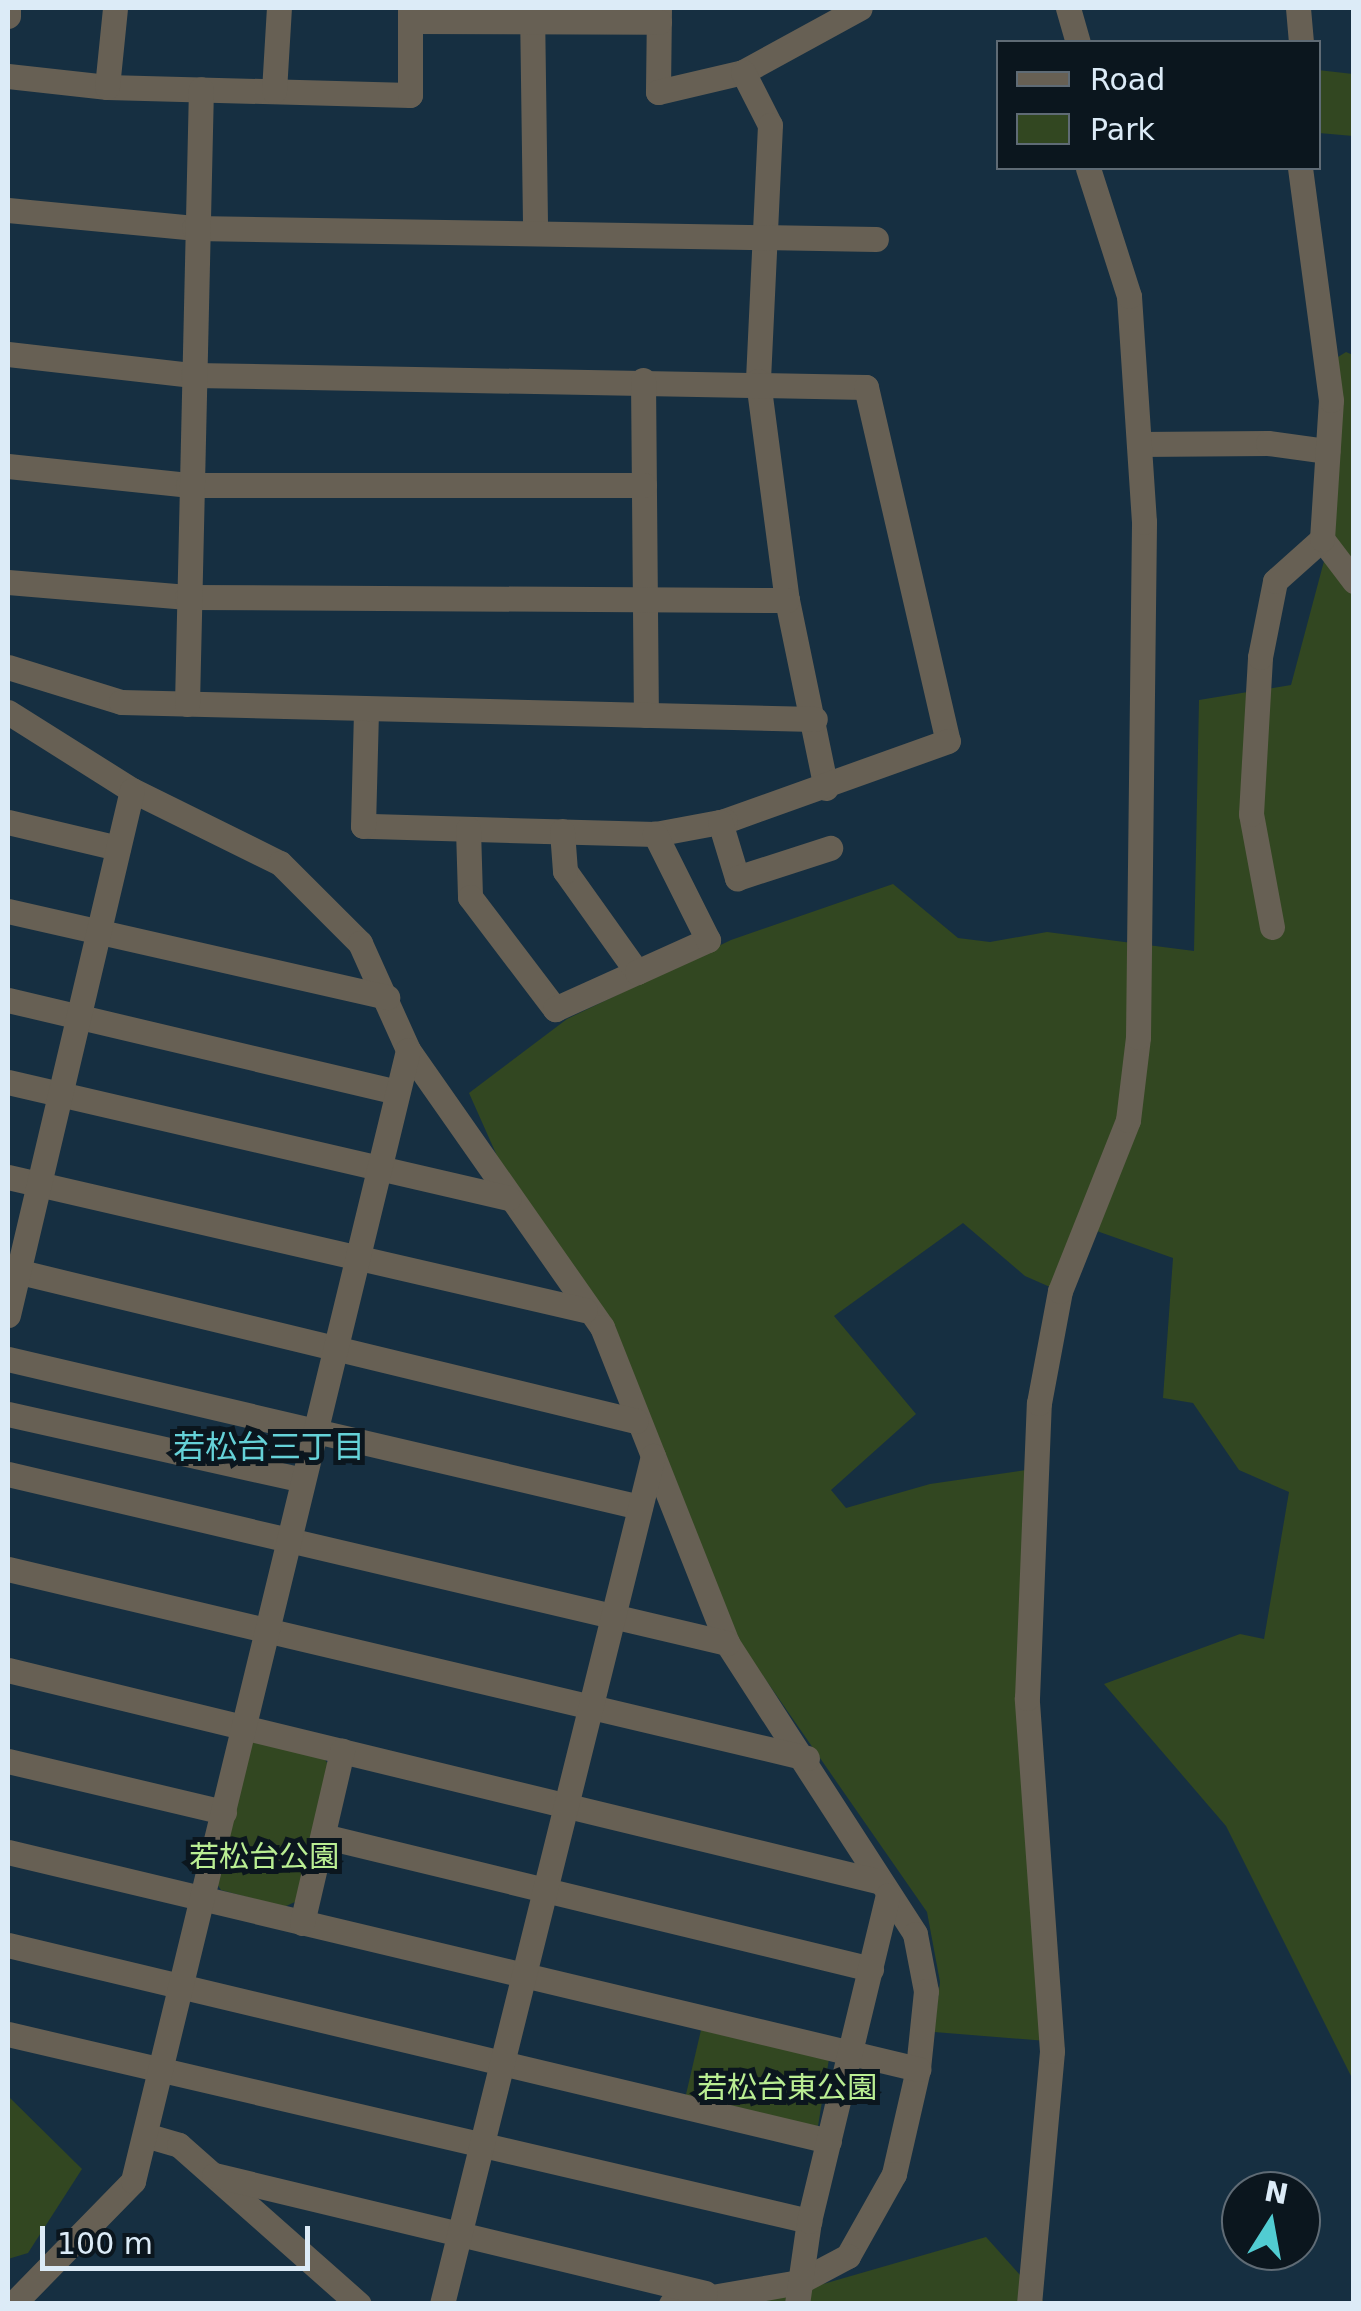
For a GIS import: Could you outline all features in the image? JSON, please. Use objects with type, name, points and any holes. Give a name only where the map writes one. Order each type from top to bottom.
[{"type":"street","points":[[8,8],[8,16]]},
{"type":"street","points":[[107,86],[115,8]]},
{"type":"street","points":[[274,91],[279,8]]},
{"type":"street","points":[[8,76],[107,86],[410,95],[410,14],[659,15],[658,92],[743,72],[860,8]]},
{"type":"street","points":[[1068,8],[1077,40]]},
{"type":"street","points":[[1298,8],[1301,40]]},
{"type":"street","points":[[532,14],[535,230]]},
{"type":"street","points":[[743,72],[770,125],[758,381],[787,600],[815,719],[826,788]]},
{"type":"street","points":[[187,704],[188,485],[201,89]]},
{"type":"street","points":[[1030,2304],[1052,2051],[1027,1698],[1039,1403],[1060,1291],[1128,1120],[1138,1038],[1139,444],[1129,296],[1089,170]]},
{"type":"street","points":[[1300,170],[1329,364],[1322,539],[1354,582]]},
{"type":"street","points":[[8,210],[194,228],[535,230],[876,239]]},
{"type":"street","points":[[8,354],[193,375],[758,381],[866,387],[948,741],[826,788],[720,822],[654,834],[363,826],[366,709]]},
{"type":"street","points":[[642,380],[646,715]]},
{"type":"street","points":[[1139,444],[1268,443],[1328,451]]},
{"type":"street","points":[[8,466],[188,485],[644,484]]},
{"type":"street","points":[[1272,927],[1251,814],[1260,657],[1275,581],[1322,539]]},
{"type":"street","points":[[8,582],[188,597],[787,600]]},
{"type":"street","points":[[8,667],[121,702],[815,719]]},
{"type":"street","points":[[8,712],[132,790],[280,863],[360,943],[408,1050],[610,1343],[636,1420],[727,1643],[807,1758],[922,1954],[918,2069],[894,2174],[848,2256],[798,2293],[715,2296],[672,2304]]},
{"type":"street","points":[[8,1314],[13,1270],[39,1184],[132,790]]},
{"type":"street","points":[[8,822],[118,848]]},
{"type":"street","points":[[720,822],[737,878],[830,848]]},
{"type":"street","points":[[468,828],[470,897],[555,1009],[708,940],[654,834]]},
{"type":"street","points":[[562,831],[565,872],[637,972]]},
{"type":"street","points":[[8,911],[387,998]]},
{"type":"street","points":[[8,1000],[398,1092]]},
{"type":"street","points":[[13,2304],[133,2182],[408,1050]]},
{"type":"street","points":[[8,1082],[509,1198]]},
{"type":"street","points":[[8,1177],[585,1310]]},
{"type":"street","points":[[13,1270],[636,1420]]},
{"type":"street","points":[[8,1360],[640,1507]]},
{"type":"street","points":[[8,1414],[303,1480]]},
{"type":"street","points":[[442,2304],[653,1456]]},
{"type":"street","points":[[8,1474],[727,1643]]},
{"type":"street","points":[[8,1569],[807,1758]]},
{"type":"street","points":[[8,1670],[566,1804],[885,1888]]},
{"type":"street","points":[[302,1923],[342,1751]]},
{"type":"street","points":[[8,1760],[224,1812]]},
{"type":"street","points":[[322,1836],[870,1969]]},
{"type":"street","points":[[8,1852],[918,2069]]},
{"type":"street","points":[[798,2293],[809,2221],[870,1969],[885,1888]]},
{"type":"street","points":[[8,1946],[829,2142]]},
{"type":"street","points":[[8,2034],[809,2221]]},
{"type":"street","points":[[145,2135],[179,2144],[359,2304]]},
{"type":"street","points":[[214,2176],[715,2296]]},
{"type":"green space","points":[[1321,70],[1353,74],[1353,136],[1321,133]]},
{"type":"green space","points":[[1346,352],[1353,355],[1353,2080],[1226,1826],[1104,1684],[1240,1634],[1264,1639],[1289,1492],[1239,1470],[1193,1403],[1163,1398],[1173,1258],[1077,1224],[1050,1287],[1025,1276],[963,1223],[834,1316],[916,1414],[831,1490],[846,1508],[930,1484],[1026,1470],[1047,2041],[934,2032],[940,1982],[927,1912],[731,1630],[609,1323],[514,1194],[469,1093],[567,1019],[731,940],[893,884],[958,938],[990,942],[1047,932],[1194,951],[1199,700],[1291,685],[1336,516],[1338,357]]},
{"type":"green space","name":"若松台公園","points":[[259,1737],[318,1751],[329,1765],[297,1901],[284,1907],[221,1890],[215,1881],[248,1745]]},
{"type":"green space","name":"若松台東公園","points":[[701,2030],[829,2059],[818,2126],[684,2103]]},
{"type":"green space","points":[[8,2096],[82,2169],[28,2253],[8,2259]]},
{"type":"green space","points":[[986,2237],[1045,2303],[754,2304]]},
{"type":"district","name":"若松台三丁目","points":[[269,1447]]}]
